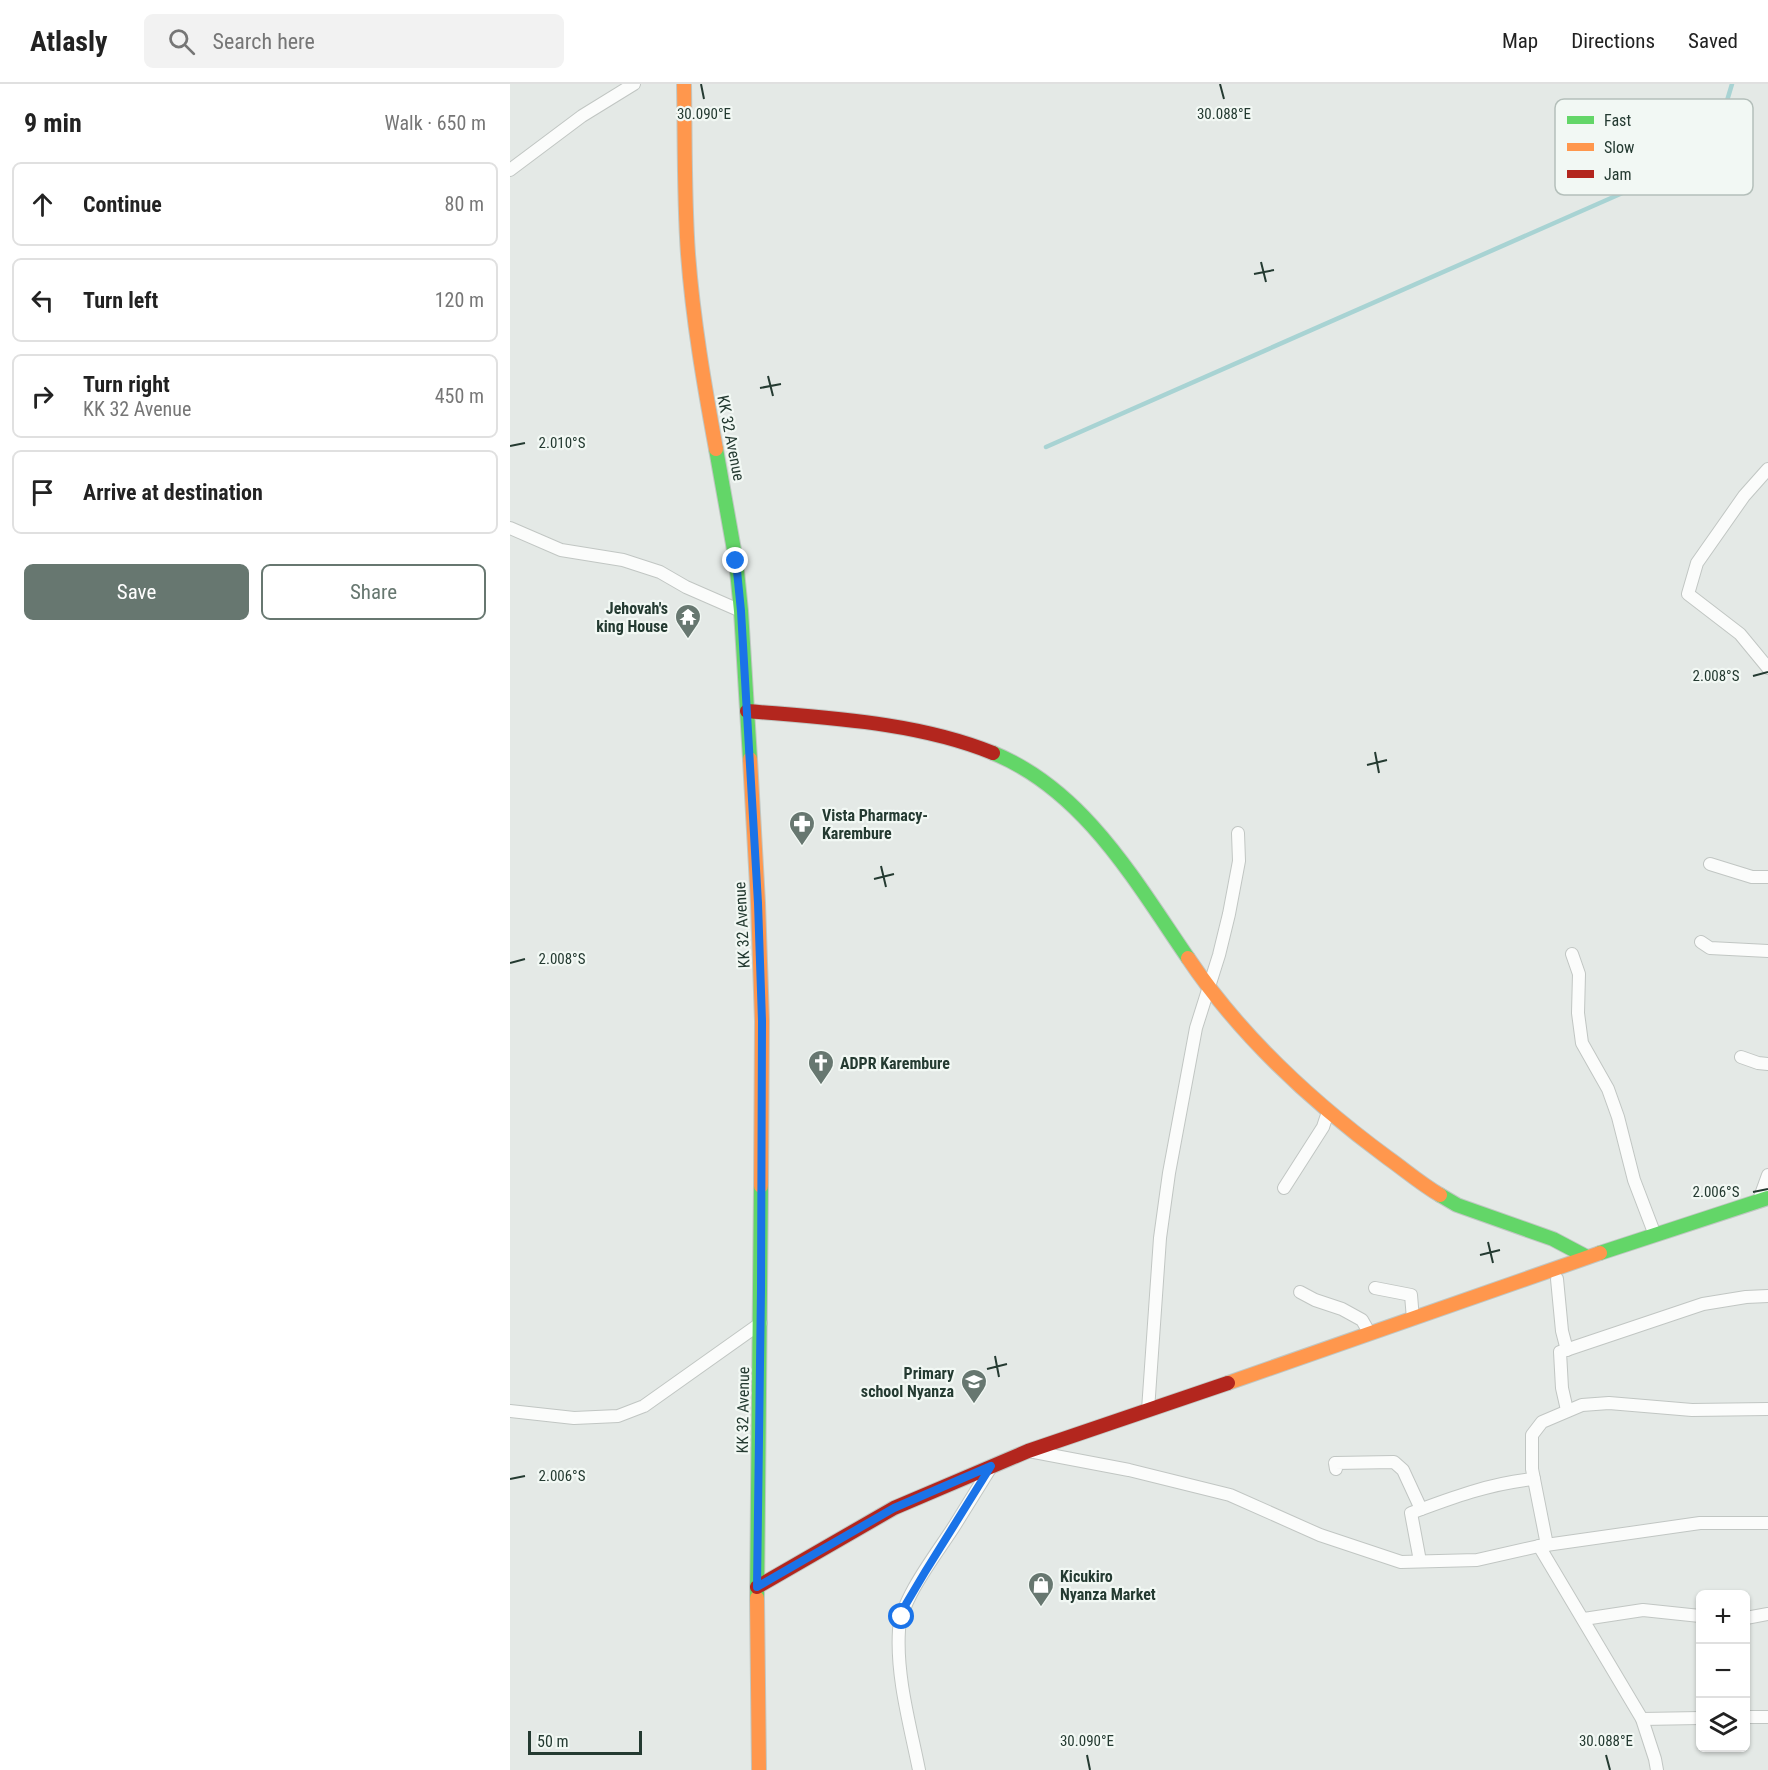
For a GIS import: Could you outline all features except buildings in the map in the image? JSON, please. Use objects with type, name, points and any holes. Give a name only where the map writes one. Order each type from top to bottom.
[{"type":"street","points":[[510,170],[582,116],[634,84]]},
{"type":"street","name":"KK 32 Avenue","points":[[684,84],[688,252],[694,319],[736,561],[741,611],[761,964],[761,1323],[757,1587],[759,1770]]},
{"type":"street","points":[[1768,469],[1744,496],[1697,562],[1688,594],[1740,634],[1768,668]]},
{"type":"street","points":[[510,528],[561,550],[623,560],[660,572],[686,587],[741,611]]},
{"type":"street","points":[[747,711],[847,720],[931,734],[976,746],[1003,757],[1039,778],[1076,809],[1116,852],[1208,988],[1247,1033],[1328,1112],[1436,1193],[1457,1204],[1553,1239],[1587,1257]]},
{"type":"street","points":[[1148,1410],[1160,1238],[1166,1195],[1196,1028],[1229,914],[1239,861],[1238,833]]},
{"type":"street","points":[[1710,864],[1752,877],[1768,877]]},
{"type":"street","points":[[1701,942],[1710,948],[1768,951]]},
{"type":"street","points":[[1572,954],[1580,974],[1578,1013],[1582,1043],[1608,1089],[1618,1117],[1634,1180],[1654,1235]]},
{"type":"street","points":[[1741,1057],[1768,1064]]},
{"type":"street","points":[[1284,1188],[1323,1126],[1328,1112]]},
{"type":"street","points":[[757,1587],[894,1508],[991,1466],[1028,1451],[1587,1257],[1764,1199],[1768,1175]]},
{"type":"street","points":[[1557,1279],[1562,1331],[1567,1350]]},
{"type":"street","points":[[1376,1288],[1411,1295],[1413,1319]]},
{"type":"street","points":[[1300,1292],[1362,1320],[1370,1334]]},
{"type":"street","points":[[1567,1410],[1562,1388],[1560,1352],[1703,1304],[1768,1296]]},
{"type":"street","points":[[510,1411],[574,1418],[618,1416],[644,1406],[761,1323]]},
{"type":"street","points":[[1657,1770],[1642,1719],[1543,1545],[1532,1469],[1532,1435],[1542,1422],[1582,1405],[1609,1403],[1692,1410],[1768,1409]]},
{"type":"street","points":[[1028,1451],[1129,1470],[1230,1495],[1320,1535],[1401,1562],[1477,1560],[1543,1545],[1700,1523],[1768,1523]]},
{"type":"street","points":[[1336,1469],[1335,1463],[1394,1462],[1403,1470],[1421,1509]]},
{"type":"street","points":[[919,1770],[901,1666],[899,1629],[906,1604],[991,1466]]},
{"type":"street","points":[[1420,1561],[1411,1513],[1498,1484],[1534,1479]]},
{"type":"street","points":[[1584,1619],[1643,1610],[1696,1615]]},
{"type":"street","points":[[1750,1617],[1768,1614]]},
{"type":"street","points":[[1750,1717],[1768,1717]]},
{"type":"street","points":[[1642,1719],[1696,1718]]},
{"type":"waterway","points":[[1728,99],[1732,84]]},
{"type":"waterway","points":[[1046,447],[1618,195]]},
{"type":"traffic: fast","points":[[716,449],[736,561],[750,759]]},
{"type":"traffic: fast","points":[[993,753],[1025,769],[1081,814],[1127,869],[1188,958]]},
{"type":"traffic: fast","points":[[757,1598],[761,1186]]},
{"type":"traffic: fast","points":[[1440,1195],[1457,1205],[1553,1239],[1587,1257]]},
{"type":"traffic: fast","points":[[1600,1253],[1768,1198]]},
{"type":"traffic: slow","points":[[684,84],[686,211],[690,279],[699,352],[716,449]]},
{"type":"traffic: slow","points":[[750,759],[762,1021],[761,1186]]},
{"type":"traffic: slow","points":[[1188,958],[1231,1015],[1279,1067],[1360,1137],[1440,1195]]},
{"type":"traffic: slow","points":[[1228,1383],[1600,1253]]},
{"type":"traffic: slow","points":[[757,1598],[759,1770]]},
{"type":"traffic: jam","points":[[747,711],[840,719],[903,728],[934,734],[993,753]]},
{"type":"traffic: jam","points":[[757,1587],[894,1508],[1028,1451],[1228,1383]]},
{"type":"place","name":"Jehovah's king House","points":[[688,640]]},
{"type":"place","name":"Vista Pharmacy- Karembure","points":[[802,847]]},
{"type":"place","name":"ADPR Karembure","points":[[821,1086]]},
{"type":"place","name":"Primary school Nyanza","points":[[974,1405]]},
{"type":"place","name":"Kicukiro Nyanza Market","points":[[1041,1608]]},
{"type":"route","points":[[736,561],[758,903],[762,1021],[757,1587],[894,1508],[991,1466],[906,1604],[902,1617]]}]
